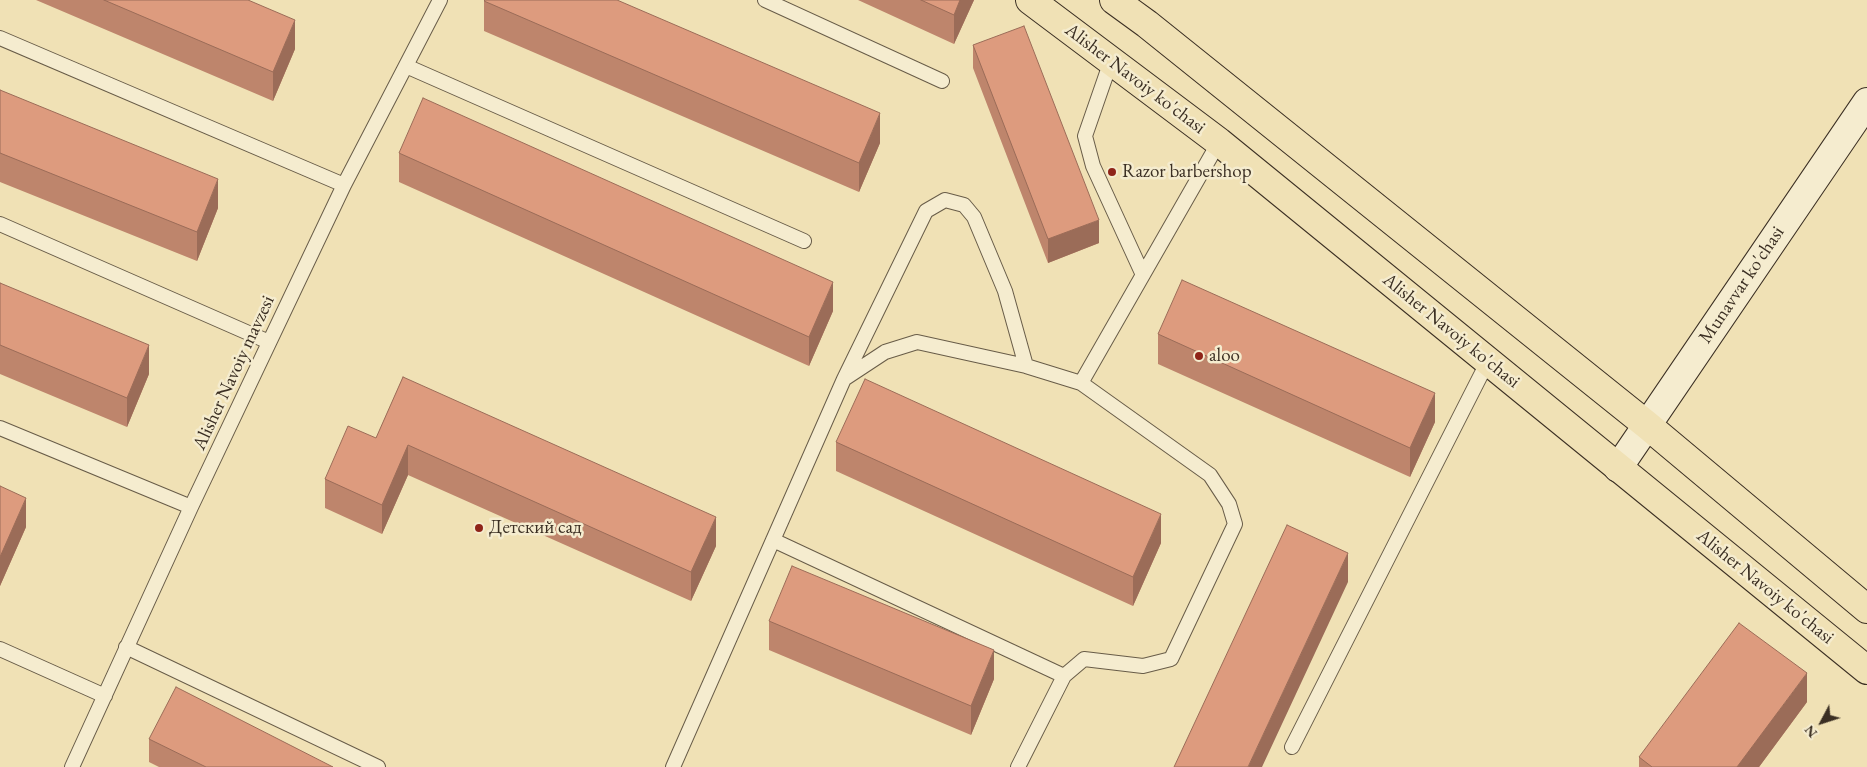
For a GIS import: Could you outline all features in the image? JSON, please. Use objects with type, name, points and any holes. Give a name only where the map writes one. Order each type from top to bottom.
[{"type":"main road","name":"Alisher Navoiy ko'chasi","points":[[1030,0],[1219,142],[1867,670]]},
{"type":"main road","points":[[1114,0],[1147,24],[1647,424],[1867,609]]},
{"type":"main road","name":"Munavvar ko'chasi","points":[[1618,468],[1867,102]]},
{"type":"lane","points":[[765,0],[942,81]]},
{"type":"lane","name":"Alisher Navoiy mavzesi","points":[[72,767],[269,342],[344,185],[406,66],[436,1]]},
{"type":"lane","points":[[0,38],[344,185]]},
{"type":"lane","points":[[1111,61],[1085,136],[1093,166],[1142,275]]},
{"type":"lane","points":[[406,66],[804,241]]},
{"type":"lane","points":[[1081,383],[1219,142]]},
{"type":"lane","points":[[673,767],[844,379],[926,211],[945,200],[964,206],[974,217],[1005,291],[1026,366]]},
{"type":"lane","points":[[0,224],[269,342]]},
{"type":"lane","points":[[844,379],[885,352],[917,342],[1026,366],[1081,383],[1210,475],[1229,504],[1235,524],[1171,659],[1143,666],[1084,660],[1064,676],[1018,767]]},
{"type":"lane","points":[[1292,747],[1488,361]]},
{"type":"lane","points":[[0,428],[192,506]]},
{"type":"lane","points":[[773,540],[1064,676]]},
{"type":"lane","points":[[126,647],[378,767]]},
{"type":"lane","points":[[0,649],[105,696]]},
{"type":"building","points":[[104,0],[248,0],[295,20],[273,72]]},
{"type":"building","points":[[485,0],[617,0],[880,113],[859,163]]},
{"type":"building","points":[[921,0],[960,0],[954,15]]},
{"type":"building","points":[[1024,26],[1099,220],[1048,239],[973,45]]},
{"type":"building","points":[[0,90],[218,179],[197,232],[0,153]]},
{"type":"building","points":[[423,98],[833,282],[809,337],[399,153]]},
{"type":"building","points":[[1182,280],[1435,393],[1410,448],[1158,334]]},
{"type":"building","points":[[0,283],[149,345],[127,398],[0,345]]},
{"type":"building","points":[[403,377],[716,517],[691,572],[408,445],[382,505],[325,479],[348,426],[376,438]]},
{"type":"building","points":[[865,379],[1161,514],[1133,577],[836,442]]},
{"type":"building","points":[[0,486],[26,498],[0,557]]},
{"type":"building","points":[[1287,525],[1348,553],[1248,767],[1174,767]]},
{"type":"building","points":[[792,566],[994,650],[971,706],[769,621]]},
{"type":"building","points":[[1739,623],[1807,673],[1737,767],[1652,767],[1639,757]]},
{"type":"building","points":[[176,687],[333,767],[206,767],[149,739]]},
{"type":"place","name":"Razor barbershop","points":[[1112,172]]},
{"type":"place","name":"aloo","points":[[1199,356]]},
{"type":"place","name":"Детский сад","points":[[479,528]]}]
